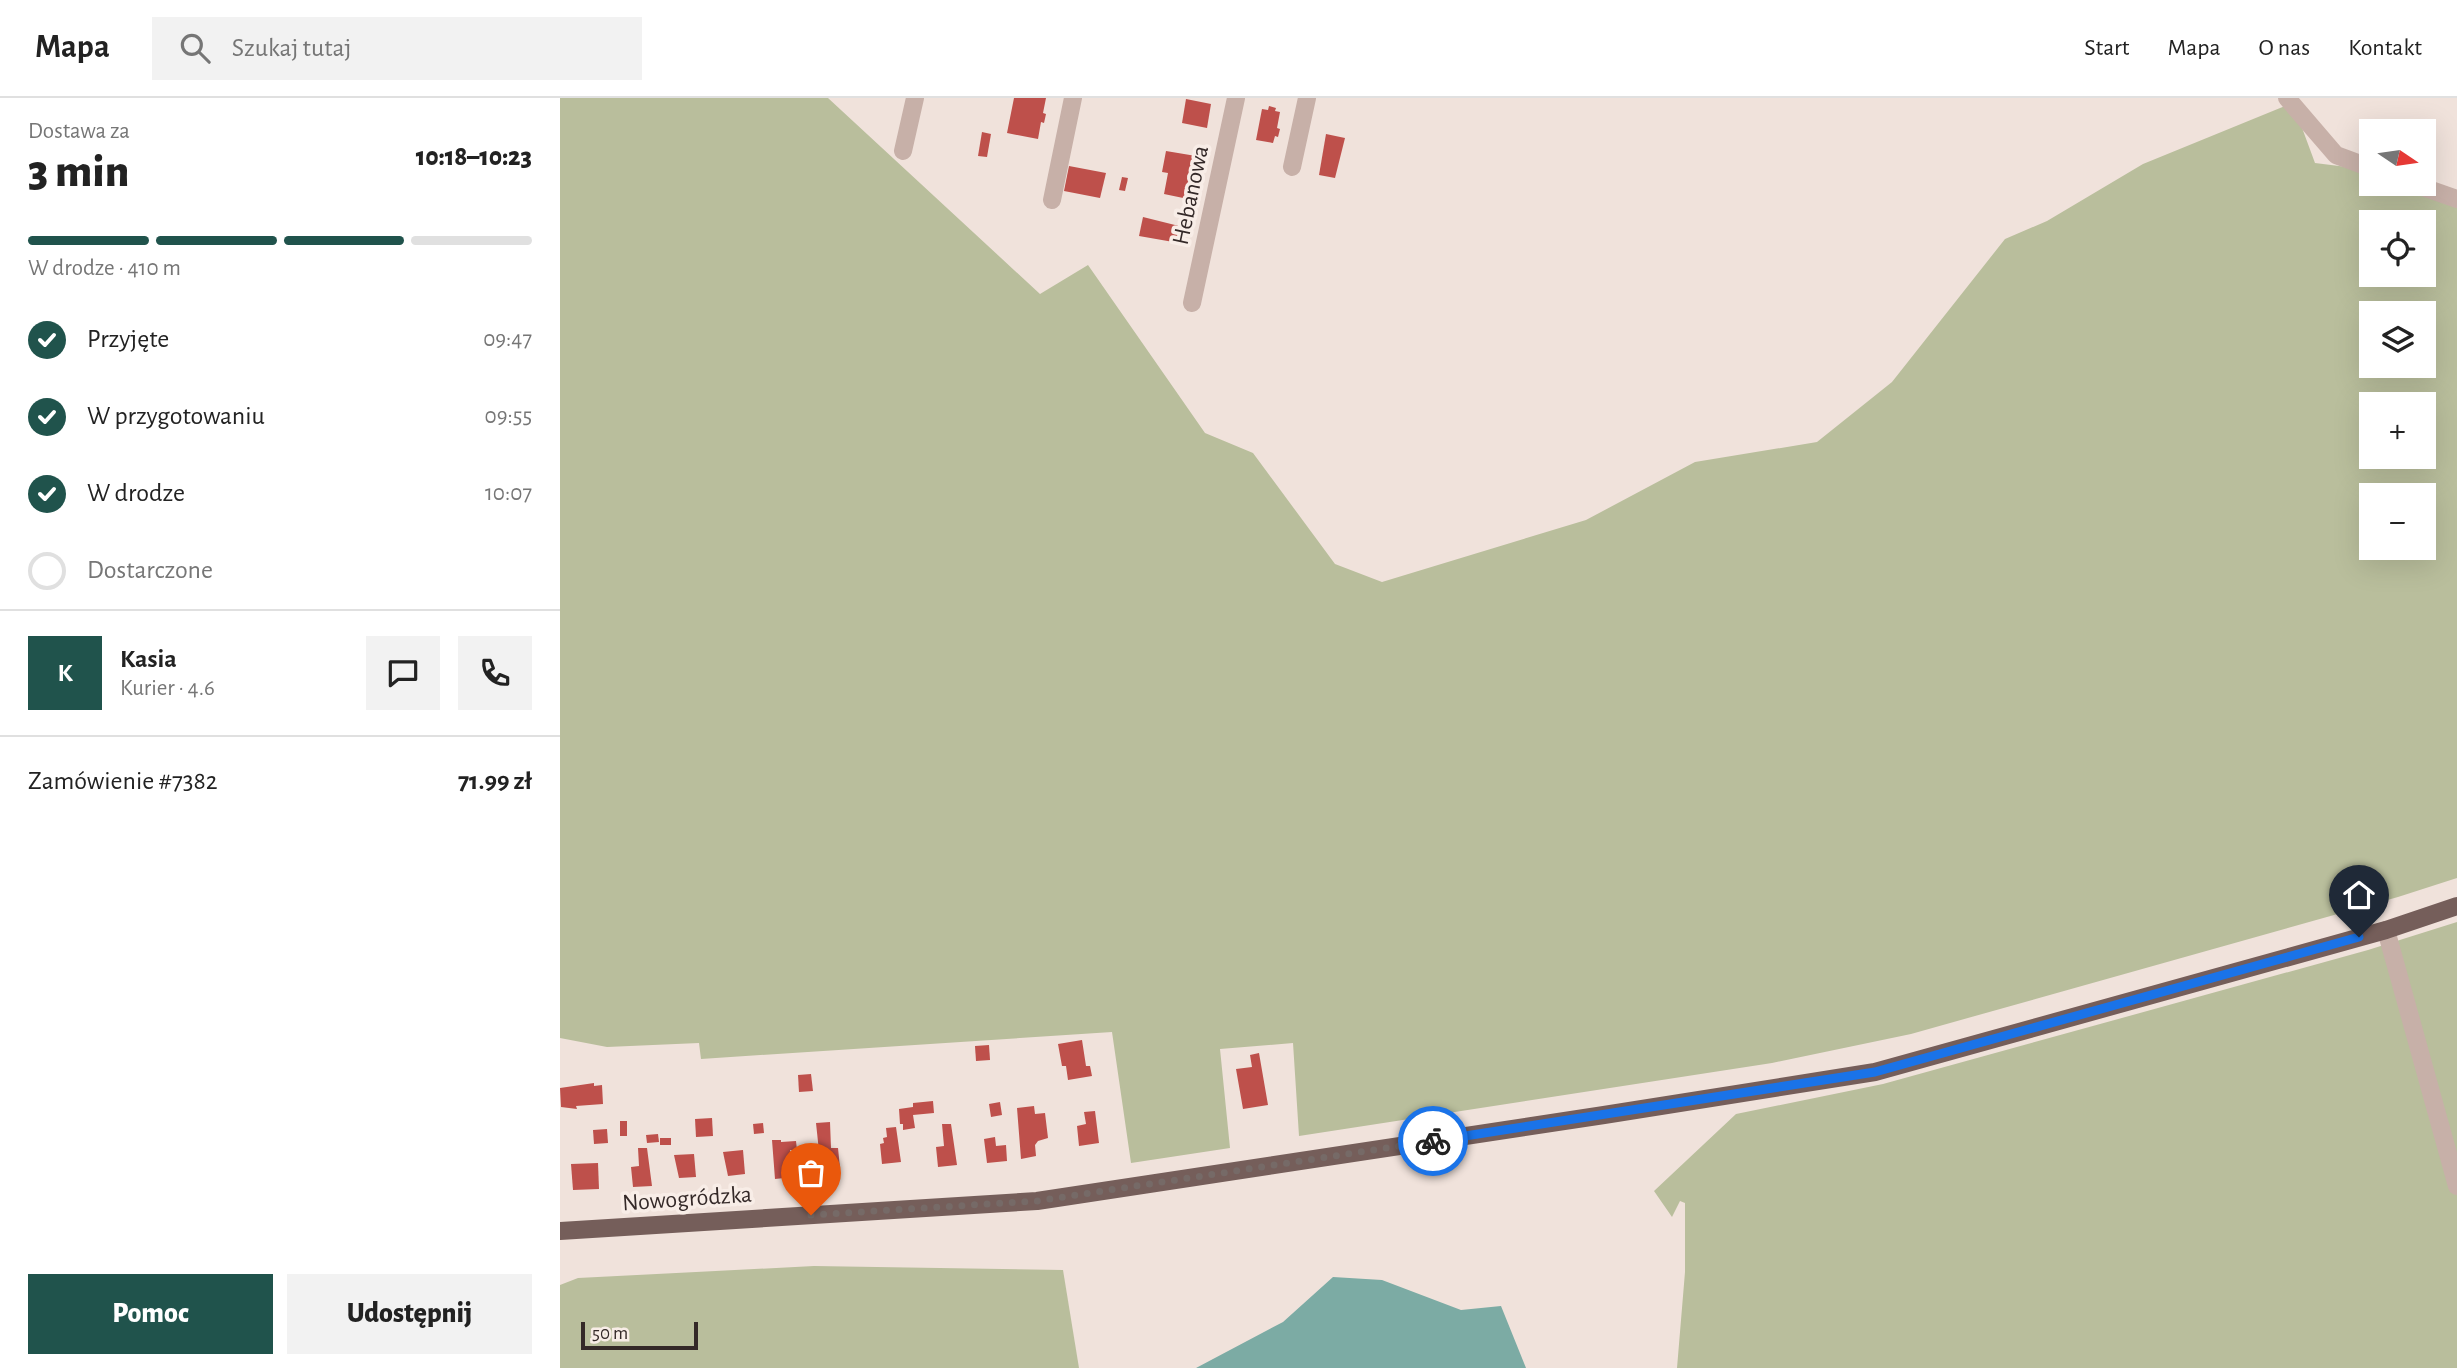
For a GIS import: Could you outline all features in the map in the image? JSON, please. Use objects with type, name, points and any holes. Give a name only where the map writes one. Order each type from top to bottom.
[{"type":"main road","name":"Nowogródzka","points":[[560,1231],[1037,1201],[1875,1072],[2386,930],[2457,906]]},
{"type":"street","points":[[903,151],[915,98]]},
{"type":"street","points":[[1052,200],[1073,98]]},
{"type":"street","name":"Hebanowa","points":[[1192,303],[1236,98]]},
{"type":"street","points":[[1292,167],[1307,98]]},
{"type":"street","points":[[2287,98],[2336,155],[2359,164]]},
{"type":"street","points":[[2436,192],[2457,199]]},
{"type":"street","points":[[2386,930],[2457,1186]]},
{"type":"green space","points":[[560,98],[828,98],[1040,294],[1088,265],[1205,433],[1253,453],[1335,564],[1382,582],[1586,520],[1695,462],[1817,442],[1892,382],[2005,239],[2047,221],[2143,164],[2285,106],[2298,117],[2315,163],[2359,168],[2359,196],[2434,196],[2457,207],[2457,878],[1911,1034],[1772,1063],[1299,1136],[1293,1043],[1220,1049],[1230,1148],[1131,1163],[1112,1032],[701,1059],[699,1043],[607,1047],[560,1038]]},
{"type":"green space","points":[[2457,922],[2457,1368],[1677,1368],[1685,1272],[1685,1203],[1680,1201],[1672,1217],[1654,1191],[1736,1114],[1883,1084],[2368,950]]},
{"type":"green space","points":[[814,1266],[1063,1270],[1079,1368],[560,1368],[560,1285],[578,1278]]},
{"type":"water","points":[[1333,1277],[1382,1280],[1461,1310],[1501,1306],[1526,1368],[1196,1368],[1283,1322]]},
{"type":"building","points":[[1014,98],[1046,98],[1043,113],[1046,114],[1044,123],[1041,122],[1038,139],[1007,133]]},
{"type":"building","points":[[1186,99],[1211,104],[1207,128],[1182,123]]},
{"type":"building","points":[[1269,106],[1280,112],[1277,128],[1280,129],[1273,143],[1256,140],[1262,109],[1268,110]]},
{"type":"building","points":[[982,132],[991,134],[987,157],[978,156]]},
{"type":"building","points":[[1326,134],[1345,138],[1335,178],[1319,175]]},
{"type":"building","points":[[1166,151],[1196,156],[1195,182],[1191,181],[1188,199],[1164,194],[1168,173],[1162,172]]},
{"type":"building","points":[[1069,166],[1106,173],[1100,198],[1064,191]]},
{"type":"building","points":[[1122,177],[1128,178],[1125,191],[1119,190]]},
{"type":"building","points":[[1143,217],[1183,227],[1179,243],[1139,236]]},
{"type":"building","points":[[1082,1040],[1086,1066],[1090,1066],[1092,1076],[1068,1080],[1058,1044]]},
{"type":"building","points":[[989,1045],[990,1060],[976,1061],[975,1046]]},
{"type":"building","points":[[1259,1053],[1268,1105],[1243,1109],[1236,1069],[1252,1067],[1250,1055]]},
{"type":"building","points":[[811,1074],[813,1091],[799,1092],[798,1075]]},
{"type":"building","points":[[594,1083],[594,1086],[602,1085],[603,1104],[576,1106],[577,1109],[561,1107],[560,1088]]},
{"type":"building","points":[[933,1101],[934,1113],[913,1115],[915,1128],[903,1130],[899,1109],[913,1107],[913,1103]]},
{"type":"building","points":[[1000,1102],[1002,1115],[991,1117],[989,1104]]},
{"type":"building","points":[[1034,1106],[1035,1114],[1045,1113],[1048,1138],[1035,1145],[1036,1156],[1021,1159],[1017,1108]]},
{"type":"building","points":[[1095,1111],[1099,1143],[1079,1146],[1077,1126],[1086,1124],[1084,1112]]},
{"type":"building","points":[[712,1118],[713,1136],[696,1137],[695,1119]]},
{"type":"building","points":[[620,1121],[627,1121],[627,1136],[620,1136]]},
{"type":"building","points":[[830,1122],[831,1148],[838,1148],[840,1168],[821,1170],[816,1123]]},
{"type":"building","points":[[763,1123],[764,1133],[754,1134],[753,1124]]},
{"type":"building","points":[[942,1124],[951,1124],[957,1165],[938,1167],[936,1147],[944,1146]]},
{"type":"building","points":[[896,1127],[901,1162],[882,1164],[880,1144],[884,1143],[883,1138],[887,1137],[886,1128]]},
{"type":"building","points":[[607,1129],[608,1143],[594,1144],[593,1130]]},
{"type":"building","points":[[658,1134],[659,1142],[647,1143],[646,1135]]},
{"type":"building","points":[[995,1137],[996,1146],[1006,1145],[1007,1161],[987,1163],[984,1139]]},
{"type":"building","points":[[660,1138],[671,1138],[671,1145],[660,1145]]},
{"type":"building","points":[[772,1140],[796,1141],[797,1150],[790,1150],[794,1177],[775,1179]]},
{"type":"building","points":[[638,1148],[647,1148],[652,1186],[633,1187],[631,1167],[639,1166]]},
{"type":"building","points":[[743,1150],[745,1174],[728,1176],[723,1152]]},
{"type":"building","points":[[694,1154],[696,1177],[679,1178],[674,1155]]},
{"type":"building","points":[[598,1163],[599,1189],[573,1190],[571,1164]]},
{"type":"way so far","points":[[811,1215],[1037,1201],[1433,1141]]},
{"type":"route","points":[[1433,1141],[1875,1072],[2359,937]]}]
